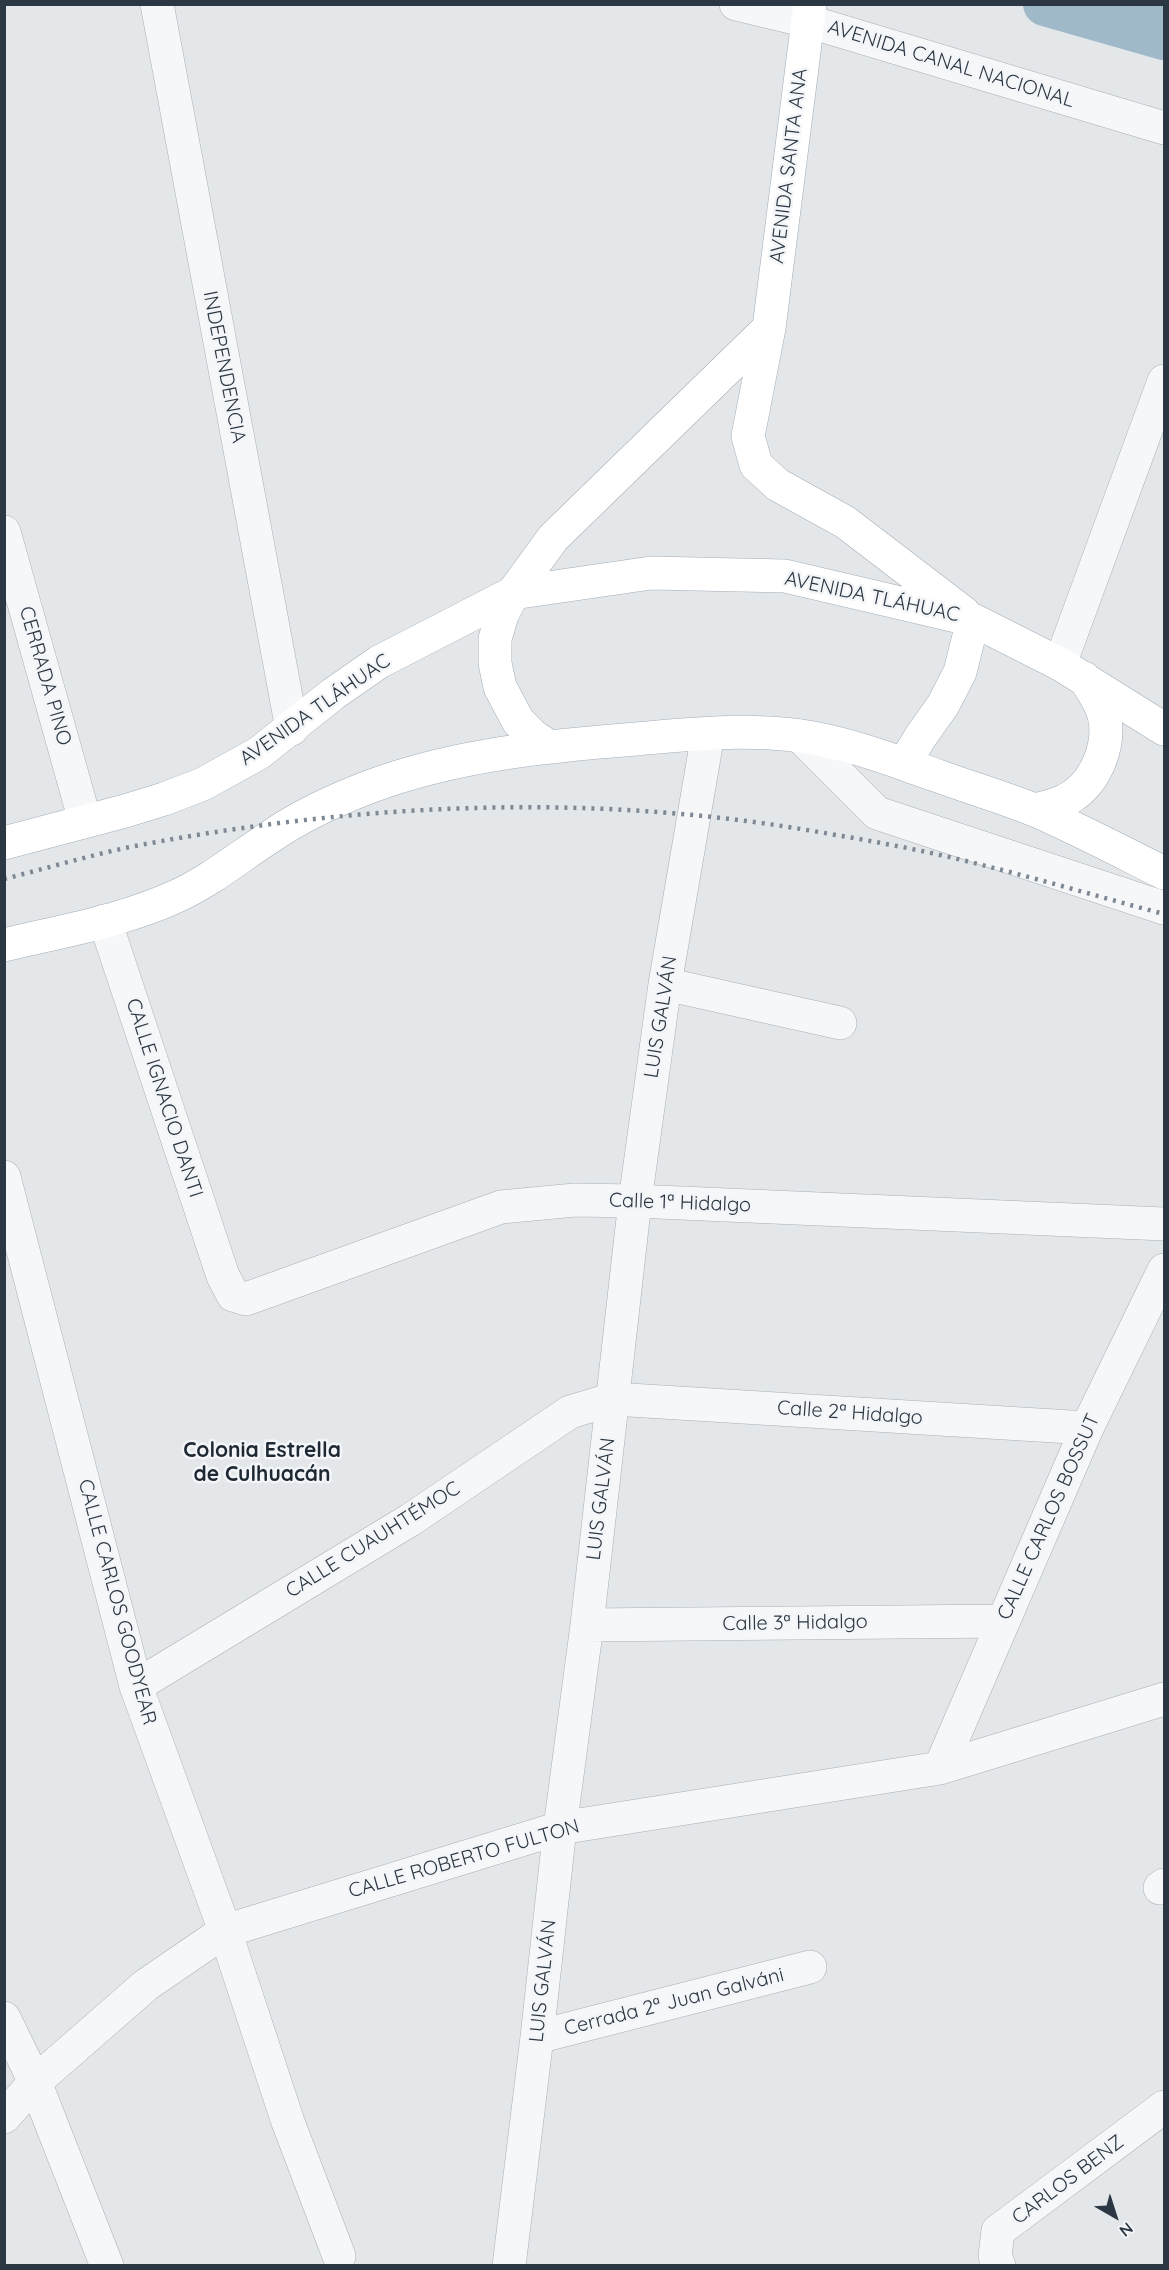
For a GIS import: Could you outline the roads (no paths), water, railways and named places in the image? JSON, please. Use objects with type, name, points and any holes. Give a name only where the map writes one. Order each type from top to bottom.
[{"type":"main road","name":"AVENIDA SANTA ANA","points":[[808,13],[769,328],[748,436],[756,465],[778,485],[845,522],[973,620]]},
{"type":"main road","points":[[548,746],[518,721],[507,705],[500,687],[495,663],[495,639],[502,615],[513,593],[553,538],[634,456],[769,328]]},
{"type":"main road","name":"AVENIDA TLÁHUAC","points":[[4,843],[135,808],[203,783],[259,753],[292,729],[333,694],[379,662],[513,593],[651,573],[785,576],[973,620],[1072,671],[1164,729]]},
{"type":"main road","points":[[904,764],[944,705],[960,672],[973,620]]},
{"type":"main road","points":[[1034,810],[1056,805],[1075,795],[1090,779],[1101,760],[1105,739],[1104,717],[1096,696],[1072,671]]},
{"type":"main road","points":[[4,945],[105,921],[143,910],[178,896],[228,866],[272,835],[319,809],[368,787],[446,764],[548,746],[708,734],[755,732],[834,742],[1034,810],[1164,873]]},
{"type":"street","name":"INDEPENDENCIA","points":[[157,4],[292,729]]},
{"type":"street","name":"AVENIDA CANAL NACIONAL","points":[[736,4],[808,13],[1164,128]]},
{"type":"street","points":[[1072,671],[1164,381]]},
{"type":"street","name":"CERRADA PINO","points":[[4,532],[85,821]]},
{"type":"street","name":"LUIS GALVÁN","points":[[508,2265],[537,2037],[560,1828],[587,1625],[635,1201],[665,984],[708,734]]},
{"type":"street","points":[[800,736],[877,813],[1164,908]]},
{"type":"street","name":"CALLE IGNACIO DANTI","points":[[105,921],[223,1276]]},
{"type":"street","points":[[665,984],[840,1023]]},
{"type":"street","name":"CALLE CARLOS GOODYEAR","points":[[4,1177],[136,1686],[225,1930],[288,2122],[339,2256]]},
{"type":"street","name":"Calle 1ª Hidalgo","points":[[223,1276],[233,1295],[246,1299],[501,1208],[575,1200],[1164,1224]]},
{"type":"street","name":"CALLE CARLOS BOSSUT","points":[[940,1768],[1087,1428],[1164,1270]]},
{"type":"street","name":"CALLE CUAUHTÉMOC","points":[[136,1686],[410,1520],[570,1412],[613,1399]]},
{"type":"street","name":"Calle 2ª Hidalgo","points":[[613,1399],[1087,1428]]},
{"type":"street","name":"Calle 3ª Hidalgo","points":[[587,1625],[1004,1621]]},
{"type":"street","name":"CALLE ROBERTO FULTON","points":[[4,2117],[35,2082],[146,1985],[225,1930],[560,1828],[940,1768],[1164,1699]]},
{"type":"street","name":"Cerrada 2ª Juan Galváni","points":[[537,2037],[810,1967]]},
{"type":"street","points":[[4,2018],[35,2082],[107,2265]]},
{"type":"street","name":"CARLOS BENZ","points":[[999,2265],[995,2256],[998,2232],[1164,2107]]},
{"type":"water","points":[[1093,5],[1164,5],[1164,28]]},
{"type":"waterway","points":[[1045,4],[1164,38]]},
{"type":"railway","points":[[4,879],[125,848],[294,821],[465,808],[551,807],[722,818],[807,830],[960,860],[1164,914]]},
{"type":"district","name":"Colonia Estrella de Culhuacán","points":[[262,1463]]}]
